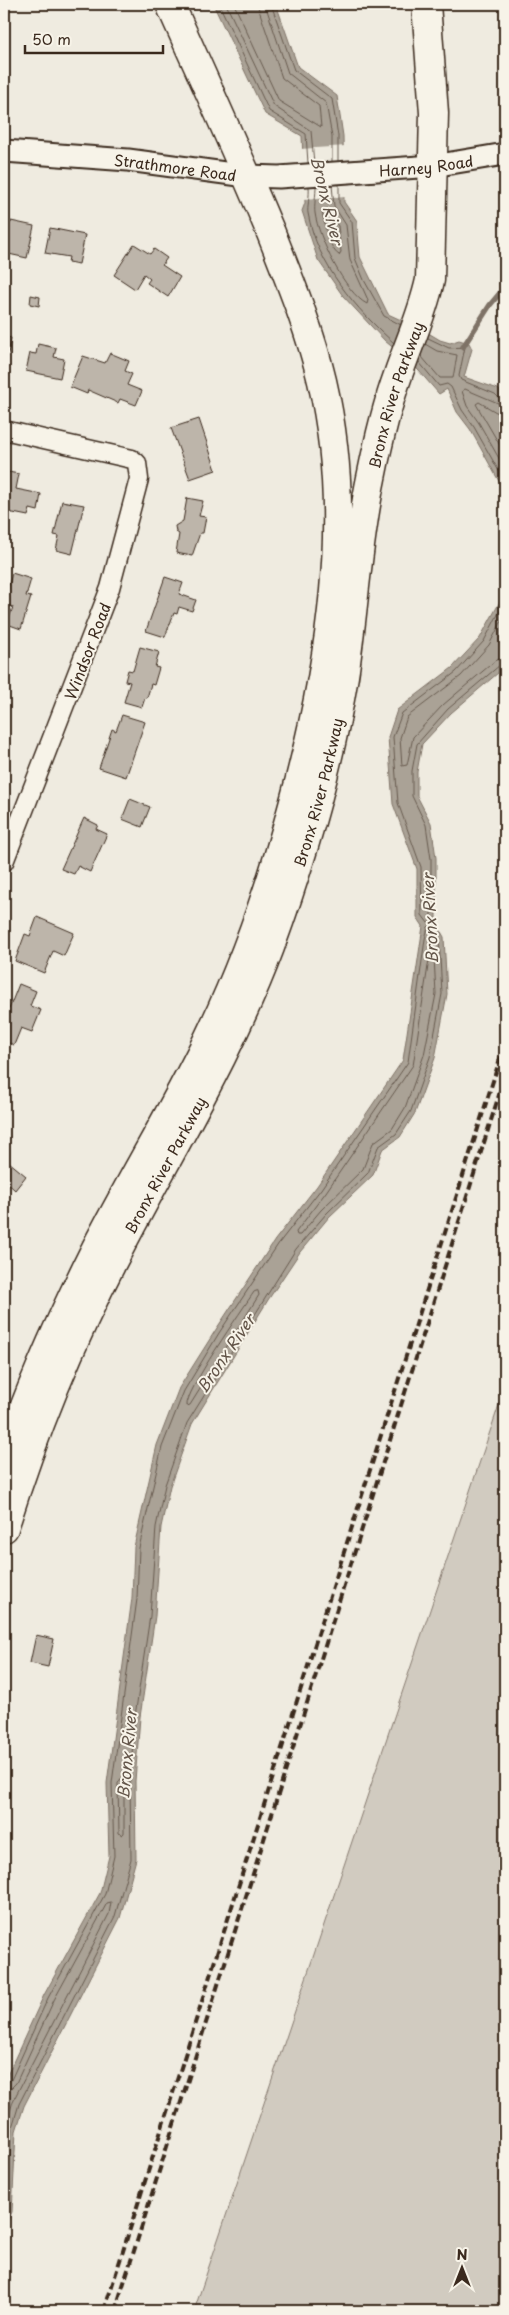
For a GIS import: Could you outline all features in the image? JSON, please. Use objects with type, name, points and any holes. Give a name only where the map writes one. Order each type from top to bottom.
[{"type":"highway","name":"Bronx River Parkway","points":[[4,1463],[40,1366],[67,1306],[196,1064],[238,974],[261,911],[291,814],[322,682],[332,616],[337,549],[336,480],[330,419],[316,356],[303,315],[248,176],[170,4]]},
{"type":"highway","name":"Bronx River Parkway","points":[[4,1528],[39,1426],[71,1347],[115,1257],[216,1069],[245,1009],[282,913],[314,807],[337,716],[370,480],[384,423],[404,357],[427,293],[432,268],[433,85],[426,4]]},
{"type":"street","name":"Strathmore Road","points":[[4,151],[128,160],[248,176],[346,172]]},
{"type":"street","name":"Harney Road","points":[[346,172],[433,166],[505,154]]},
{"type":"street","name":"Windsor Road","points":[[4,430],[132,459],[136,463],[139,479],[110,588],[4,862]]},
{"type":"shaded area","points":[[505,1387],[505,2311],[194,2311]]},
{"type":"water","name":"Bronx River","points":[[213,4],[276,4],[298,67],[337,96],[343,136],[344,202],[357,221],[360,257],[388,314],[440,340],[450,343],[459,340],[469,343],[472,349],[464,377],[498,389],[505,397],[505,492],[470,429],[457,412],[447,389],[439,394],[412,363],[385,341],[343,296],[318,260],[302,211],[305,203],[302,136],[265,114]]},
{"type":"water","name":"Bronx River","points":[[505,575],[505,667],[451,713],[422,744],[417,772],[417,796],[431,823],[436,858],[436,923],[444,937],[447,994],[435,1058],[415,1113],[400,1137],[382,1150],[373,1175],[329,1217],[300,1252],[268,1300],[192,1424],[170,1486],[161,1527],[155,1616],[140,1717],[135,1781],[136,1859],[120,1918],[24,2106],[16,2131],[12,2212],[4,2228],[4,2082],[44,1995],[100,1893],[109,1856],[107,1783],[132,1598],[134,1547],[157,1445],[179,1388],[215,1331],[275,1240],[317,1186],[403,1060],[423,926],[417,917],[417,869],[393,804],[388,737],[397,710],[452,668],[480,638],[502,598]]},
{"type":"pier","points":[[346,146],[346,197],[303,200],[300,149]]},
{"type":"building","points":[[11,221],[34,226],[27,258],[4,253],[4,222],[11,223]]},
{"type":"building","points":[[50,228],[85,235],[79,264],[68,262],[69,257],[45,253]]},
{"type":"building","points":[[134,244],[150,254],[154,249],[167,258],[162,265],[180,277],[168,297],[147,283],[150,279],[144,274],[135,289],[114,275]]},
{"type":"building","points":[[31,295],[40,297],[39,306],[30,304]]},
{"type":"building","points":[[4,336],[11,338],[5,370],[4,369]]},
{"type":"building","points":[[38,344],[56,348],[54,357],[64,359],[60,378],[26,371],[30,353],[36,354]]},
{"type":"building","points":[[110,353],[129,361],[125,371],[132,374],[127,385],[142,391],[136,405],[120,399],[118,403],[88,390],[87,394],[70,387],[83,356],[105,363]]},
{"type":"building","points":[[199,419],[216,470],[190,479],[171,428]]},
{"type":"building","points":[[8,472],[19,474],[16,489],[41,494],[38,511],[30,509],[28,516],[8,512],[9,506],[4,505],[4,493]]},
{"type":"building","points":[[187,498],[203,501],[199,516],[206,517],[203,533],[200,533],[192,556],[176,553],[179,534],[176,532],[175,526],[183,521]]},
{"type":"building","points":[[62,501],[84,505],[72,554],[56,550],[59,536],[54,535]]},
{"type":"building","points":[[12,573],[31,579],[26,596],[31,597],[21,629],[7,624],[13,607],[4,604]]},
{"type":"building","points":[[165,577],[183,583],[179,594],[196,600],[192,611],[179,607],[177,614],[174,613],[165,637],[146,631]]},
{"type":"building","points":[[140,647],[159,652],[155,667],[159,668],[154,685],[151,684],[142,707],[124,702],[130,682],[125,681],[128,670],[133,671]]},
{"type":"building","points":[[122,715],[145,722],[126,777],[99,768],[112,729],[116,731]]},
{"type":"building","points":[[130,799],[150,807],[142,827],[122,819]]},
{"type":"building","points":[[84,818],[98,825],[96,829],[107,834],[90,872],[78,866],[74,874],[61,869]]},
{"type":"building","points":[[37,917],[74,933],[64,956],[53,951],[44,973],[15,961],[25,934],[30,936]]},
{"type":"building","points":[[19,984],[36,991],[30,1006],[41,1010],[32,1032],[21,1028],[14,1045],[4,1041],[4,1007],[9,1009]]},
{"type":"building","points":[[9,1162],[26,1176],[15,1190],[4,1180],[4,1168]]},
{"type":"building","points":[[36,1635],[54,1639],[48,1667],[30,1663]]},
{"type":"waterway","points":[[463,347],[490,305],[505,287]]},
{"type":"railway","points":[[104,2311],[505,1043]]},
{"type":"railway","points":[[115,2311],[505,1076]]}]
